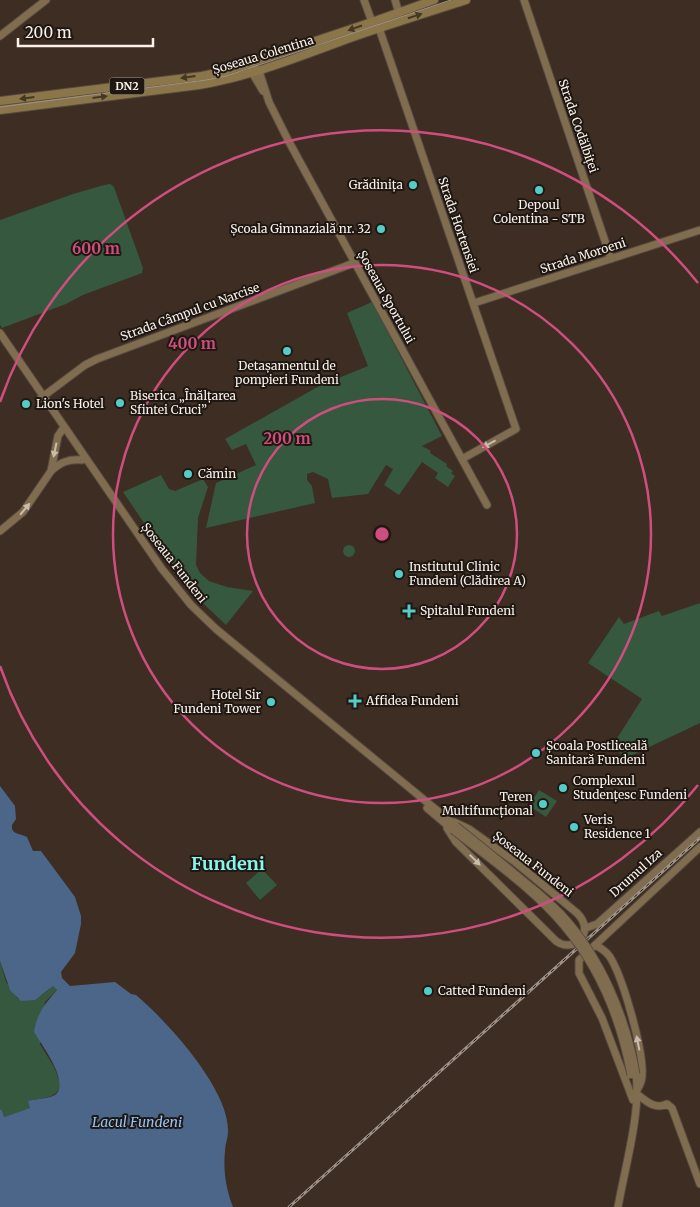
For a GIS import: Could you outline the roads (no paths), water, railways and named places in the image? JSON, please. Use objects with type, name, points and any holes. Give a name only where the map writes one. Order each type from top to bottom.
[{"type":"main road","name":"Șoseaua Colentina","points":[[0,101],[202,76],[226,71],[434,0]]},
{"type":"main road","name":"Șoseaua Colentina","points":[[0,110],[227,80],[466,0]]},
{"type":"street","points":[[0,36],[46,0]]},
{"type":"street","points":[[364,0],[372,22]]},
{"type":"street","points":[[395,0],[399,12]]},
{"type":"street","name":"Strada Codălbiței","points":[[524,0],[611,259]]},
{"type":"street","name":"Strada Hortensiei","points":[[379,28],[516,429],[462,459]]},
{"type":"street","name":"Șoseaua Sportului","points":[[252,62],[288,140],[487,505]]},
{"type":"street","name":"Strada Moroeni","points":[[474,303],[700,230]]},
{"type":"street","name":"Strada Câmpul cu Narcise","points":[[42,397],[84,366],[97,359],[354,263]]},
{"type":"street","name":"Șoseaua Fundeni","points":[[0,333],[82,460],[159,571],[188,608],[228,643],[455,828],[556,916],[574,938],[594,968],[616,1016],[636,1095]]},
{"type":"street","name":"Șoseaua Fundeni","points":[[0,339],[162,569],[195,609],[446,821],[466,827],[480,836],[537,880],[580,917],[586,928],[584,934],[574,944],[567,946],[559,944],[456,842],[446,821]]},
{"type":"street","points":[[51,471],[58,436],[62,430]]},
{"type":"street","points":[[0,531],[23,512],[51,471],[63,461],[82,460]]},
{"type":"street","name":"Drumul Iza","points":[[586,928],[597,924],[700,832]]},
{"type":"street","points":[[595,945],[700,848]]},
{"type":"street","name":"Șoseaua Fundeni","points":[[616,1207],[642,1069],[627,998],[612,961],[606,952],[595,945],[583,955],[578,964],[579,973],[630,1074],[636,1095]]},
{"type":"street","points":[[636,1095],[655,1106],[660,1107],[667,1104],[674,1111],[700,1184]]},
{"type":"water","name":"Lacul Fundeni","points":[[0,786],[15,806],[16,819],[12,825],[13,831],[27,837],[33,851],[41,851],[75,897],[81,916],[81,924],[75,953],[61,972],[62,978],[70,986],[115,982],[131,994],[136,995],[164,1021],[208,1077],[226,1115],[228,1132],[224,1158],[225,1172],[233,1207],[0,1207],[0,1110],[2,1110],[4,1117],[30,1108],[28,1101],[55,1095],[59,1089],[59,1082],[48,1054],[34,1032],[42,1009],[57,990],[53,986],[35,1000],[21,1001],[10,990],[0,961]]},
{"type":"tram line","points":[[0,107],[226,76],[451,0]]},
{"type":"railway","points":[[289,1207],[700,838]]},
{"type":"place","name":"Grădinița","points":[[413,185]]},
{"type":"place","name":"Depoul Colentina - STB","points":[[539,190]]},
{"type":"place","name":"Școala Gimnazială nr. 32","points":[[381,229]]},
{"type":"place","name":"Detașamentul de pompieri Fundeni","points":[[287,351]]},
{"type":"place","name":"Biserica „Înălțarea Sfintei Cruci”","points":[[120,403]]},
{"type":"place","name":"Lion's Hotel","points":[[26,404]]},
{"type":"place","name":"Cămin","points":[[188,474]]},
{"type":"place","name":"Institutul Clinic Fundeni (Clădirea A)","points":[[399,574]]},
{"type":"place","name":"Spitalul Fundeni","points":[[409,611]]},
{"type":"place","name":"Affidea Fundeni","points":[[355,701]]},
{"type":"place","name":"Hotel Sir Fundeni Tower","points":[[271,702]]},
{"type":"place","name":"Școala Postliceală Sanitară Fundeni","points":[[536,753]]},
{"type":"place","name":"Complexul Studențesc Fundeni","points":[[563,788]]},
{"type":"place","name":"Teren Multifuncțional","points":[[543,804]]},
{"type":"place","name":"Veris Residence 1","points":[[574,827]]},
{"type":"place","name":"Catted Fundeni","points":[[428,991]]},
{"type":"district","name":"Fundeni","points":[[228,864]]}]
